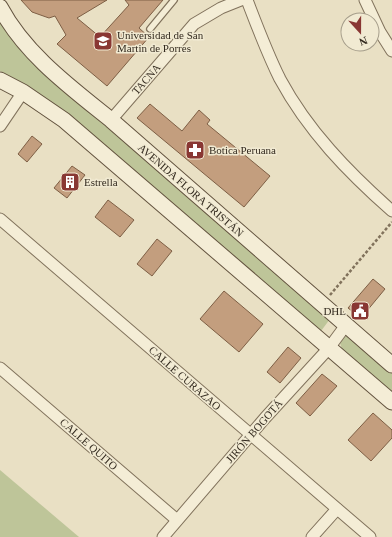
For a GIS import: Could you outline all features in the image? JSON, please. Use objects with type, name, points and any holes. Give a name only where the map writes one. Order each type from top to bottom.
[{"type":"main road","name":"AVENIDA FLORA TRISTÁN","points":[[0,7],[10,26],[31,51],[68,85],[111,120],[392,364]]},
{"type":"main road","points":[[0,80],[23,92],[64,120],[392,402]]},
{"type":"street","points":[[247,0],[270,58],[301,113],[328,150],[346,169],[392,211]]},
{"type":"street","points":[[365,0],[380,32],[392,51]]},
{"type":"street","name":"TACNA","points":[[111,120],[194,24],[214,11],[234,1]]},
{"type":"street","points":[[0,126],[23,92]]},
{"type":"street","name":"CALLE CURAZAO","points":[[0,219],[370,537]]},
{"type":"street","name":"JIRÓN BOGOTÁ","points":[[163,537],[250,434],[328,348],[346,325]]},
{"type":"street","name":"CALLE QUITO","points":[[0,368],[177,520]]},
{"type":"street","points":[[312,537],[337,509]]},
{"type":"lane","points":[[150,29],[174,0]]},
{"type":"path","points":[[322,304],[392,222]]},
{"type":"green space","points":[[0,22],[22,52],[36,66],[330,319],[321,331],[21,82],[0,71]]},
{"type":"green space","points":[[343,335],[351,338],[392,373],[392,392],[342,349],[339,340]]},
{"type":"green space","points":[[0,470],[79,537],[0,537]]},
{"type":"building","points":[[21,0],[107,0],[77,18],[100,37],[129,5],[125,0],[163,0],[139,28],[149,37],[107,86],[57,44],[66,35],[55,16],[49,18],[32,12]]},
{"type":"building","points":[[150,104],[182,131],[199,110],[210,120],[207,124],[270,176],[244,207],[137,118]]},
{"type":"building","points":[[32,136],[42,144],[27,162],[18,154]]},
{"type":"building","name":"Estrella","points":[[72,166],[85,175],[67,198],[54,188]]},
{"type":"building","points":[[108,200],[134,220],[120,237],[95,217]]},
{"type":"building","points":[[157,239],[172,251],[152,276],[137,264]]},
{"type":"building","points":[[373,279],[385,289],[361,318],[348,308]]},
{"type":"building","points":[[224,291],[263,324],[239,352],[200,319]]},
{"type":"building","points":[[288,347],[301,358],[280,383],[267,372]]},
{"type":"building","points":[[322,374],[337,386],[310,416],[296,403]]},
{"type":"building","points":[[373,413],[392,430],[392,438],[371,461],[348,440]]},
{"type":"place","name":"Universidad de San Martin de Porres","points":[[103,41]]},
{"type":"place","name":"Botica Peruana","points":[[195,150]]},
{"type":"place","name":"Estrella","points":[[70,182]]},
{"type":"place","name":"DHL","points":[[360,311]]}]
